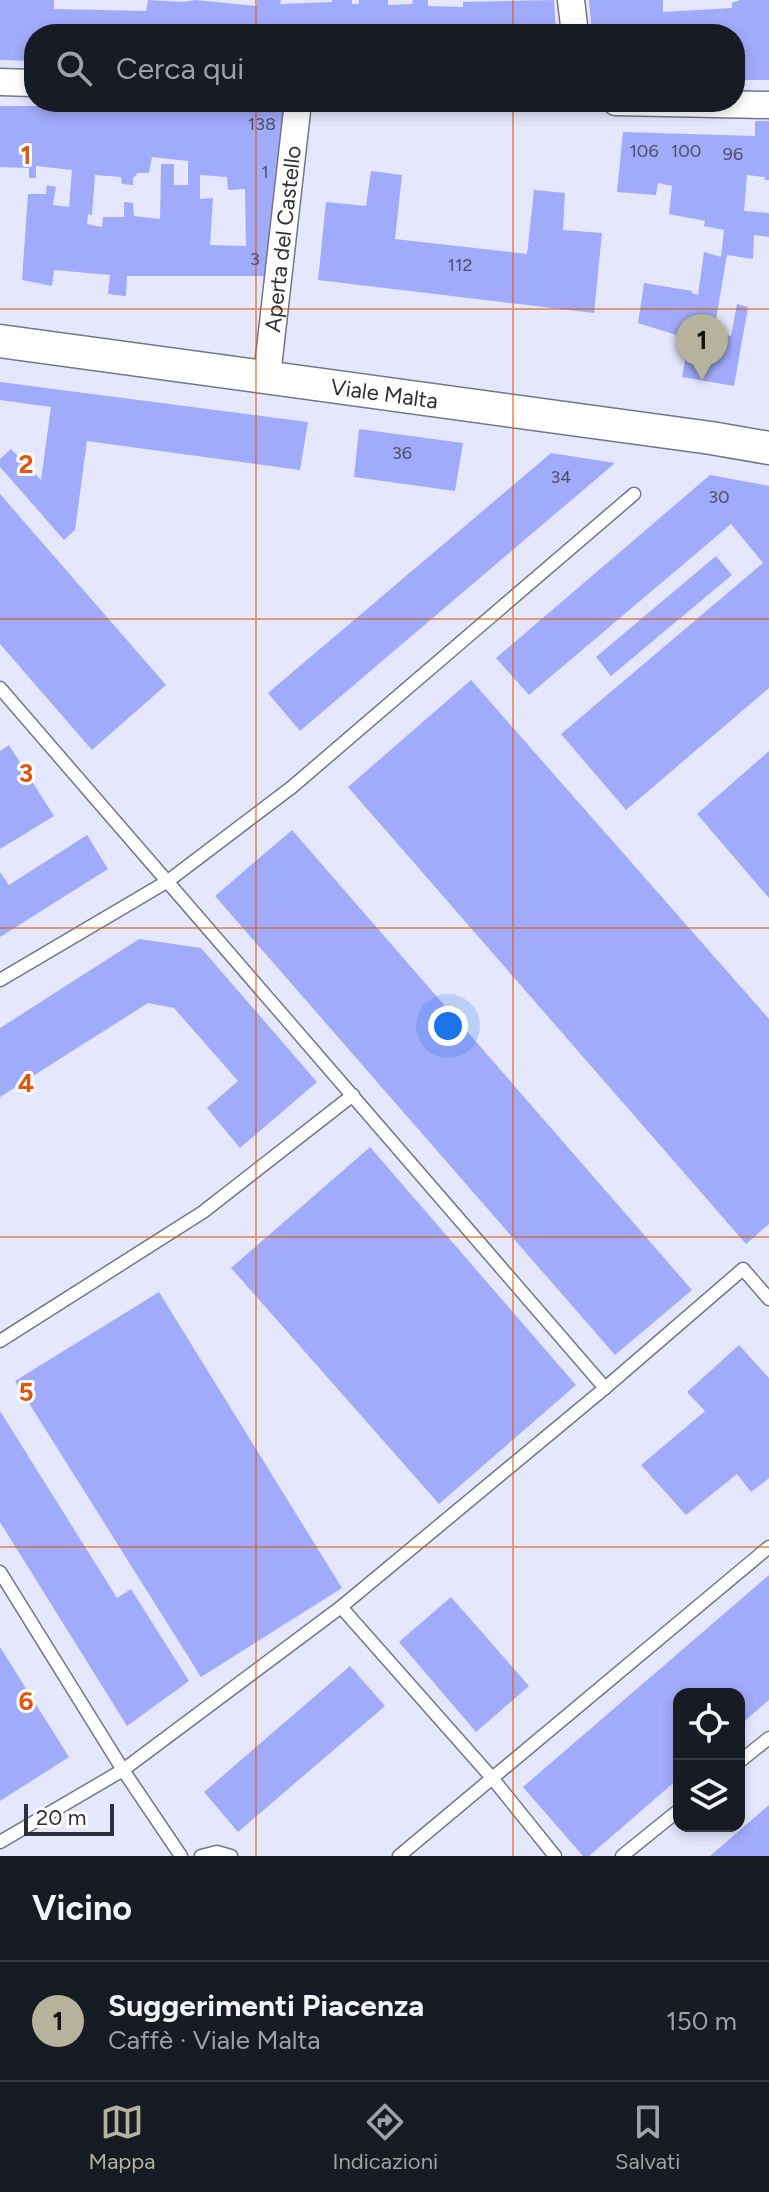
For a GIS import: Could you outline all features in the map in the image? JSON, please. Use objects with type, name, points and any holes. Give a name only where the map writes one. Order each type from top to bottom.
[{"type":"street","points":[[571,0],[574,24]]},
{"type":"street","points":[[0,82],[24,83]]},
{"type":"street","points":[[745,105],[769,105]]},
{"type":"street","name":"Aperta del Castello","points":[[267,376],[297,112]]},
{"type":"street","name":"Viale Malta","points":[[0,341],[769,448]]},
{"type":"lane","points":[[0,980],[168,881],[292,787],[634,494]]},
{"type":"lane","points":[[0,688],[605,1388]]},
{"type":"lane","points":[[0,1341],[203,1212],[353,1095]]},
{"type":"lane","points":[[0,1842],[123,1770],[341,1607],[743,1269],[769,1299]]},
{"type":"lane","points":[[399,1856],[769,1547]]},
{"type":"lane","points":[[0,1572],[123,1770],[181,1856]]},
{"type":"lane","points":[[341,1607],[493,1779],[555,1856]]},
{"type":"lane","points":[[742,1760],[769,1738]]},
{"type":"lane","points":[[622,1856],[673,1815]]},
{"type":"lane","points":[[201,1856],[217,1852],[231,1856]]},
{"type":"building","points":[[0,0],[54,0],[54,9],[146,11],[148,0],[196,0],[257,6],[257,0],[281,0],[280,4],[352,0],[352,4],[359,4],[359,0],[388,0],[388,5],[428,0],[428,6],[463,7],[463,2],[554,0],[555,24],[24,24],[24,61],[0,60]]},
{"type":"building","points":[[589,0],[663,0],[663,12],[732,8],[732,3],[740,0],[769,0],[769,80],[745,80],[745,24],[591,24]]},
{"type":"building","points":[[0,106],[24,106],[24,112],[285,112],[267,276],[127,276],[126,296],[108,294],[110,275],[54,270],[52,286],[22,280],[28,194],[46,194],[47,185],[56,187],[53,205],[69,207],[72,170],[36,166],[36,178],[29,178],[29,168],[0,167]],"holes":[[[152,157],[188,161],[188,185],[174,185],[174,164],[161,164],[160,219],[134,216],[133,203],[124,202],[124,217],[103,217],[102,227],[87,224],[88,214],[92,215],[95,175],[121,177],[122,184],[133,185],[133,178],[138,173],[149,173]],[[200,175],[227,177],[228,190],[245,189],[246,246],[210,245],[213,198],[200,199]]]},
{"type":"building","points":[[755,121],[769,121],[769,180],[747,175],[744,211],[769,213],[769,237],[754,235],[753,259],[727,255],[714,331],[731,336],[737,304],[748,307],[734,386],[682,377],[689,339],[638,323],[644,283],[692,291],[698,295],[704,252],[721,257],[724,230],[704,226],[705,221],[669,214],[672,186],[658,183],[656,195],[617,192],[623,132],[755,136]]},
{"type":"building","points":[[371,171],[402,175],[395,239],[527,254],[534,190],[565,193],[563,230],[602,233],[594,313],[318,280],[326,202],[366,206]]},
{"type":"building","points":[[0,382],[308,422],[300,470],[87,441],[75,530],[64,540],[0,467],[0,459],[11,449],[41,480],[51,407],[0,400]]},
{"type":"building","points":[[359,429],[463,443],[455,491],[354,477]]},
{"type":"building","points":[[551,453],[615,463],[300,731],[268,693]]},
{"type":"building","points":[[710,475],[769,486],[769,688],[626,810],[561,734],[763,563],[731,524],[529,695],[496,658]]},
{"type":"building","points":[[0,494],[166,685],[92,750],[0,644]]},
{"type":"building","points":[[716,556],[732,575],[611,676],[596,657]]},
{"type":"building","points":[[471,680],[769,1019],[769,1224],[746,1244],[348,787]]},
{"type":"building","points":[[9,745],[54,816],[0,849],[0,751]]},
{"type":"building","points":[[769,751],[769,898],[697,814]]},
{"type":"building","points":[[292,830],[692,1290],[615,1355],[215,896]]},
{"type":"building","points":[[87,835],[108,869],[0,937],[0,872],[9,885]]},
{"type":"building","points":[[139,939],[201,948],[317,1082],[240,1148],[207,1108],[238,1081],[174,1008],[148,1003],[0,1097],[0,1028]]},
{"type":"building","points":[[370,1147],[576,1385],[439,1504],[231,1268]]},
{"type":"building","points":[[159,1292],[342,1588],[201,1677],[15,1381]]},
{"type":"building","points":[[739,1345],[769,1378],[769,1478],[751,1492],[737,1474],[686,1515],[641,1465],[705,1411],[687,1392]]},
{"type":"building","points":[[0,1411],[117,1598],[131,1589],[189,1681],[127,1726],[0,1522]]},
{"type":"building","points":[[769,1575],[769,1700],[745,1721],[745,1688],[673,1688],[673,1783],[589,1856],[583,1856],[523,1787]]},
{"type":"building","points":[[451,1597],[529,1686],[476,1732],[399,1642]]},
{"type":"building","points":[[0,1647],[69,1757],[0,1801]]},
{"type":"building","points":[[350,1666],[385,1706],[238,1832],[204,1792]]},
{"type":"building","points":[[769,1805],[769,1856],[710,1856],[738,1832],[745,1832],[745,1826]]},
{"type":"place","name":"Suggerimenti Piacenza","points":[[702,380]]}]
